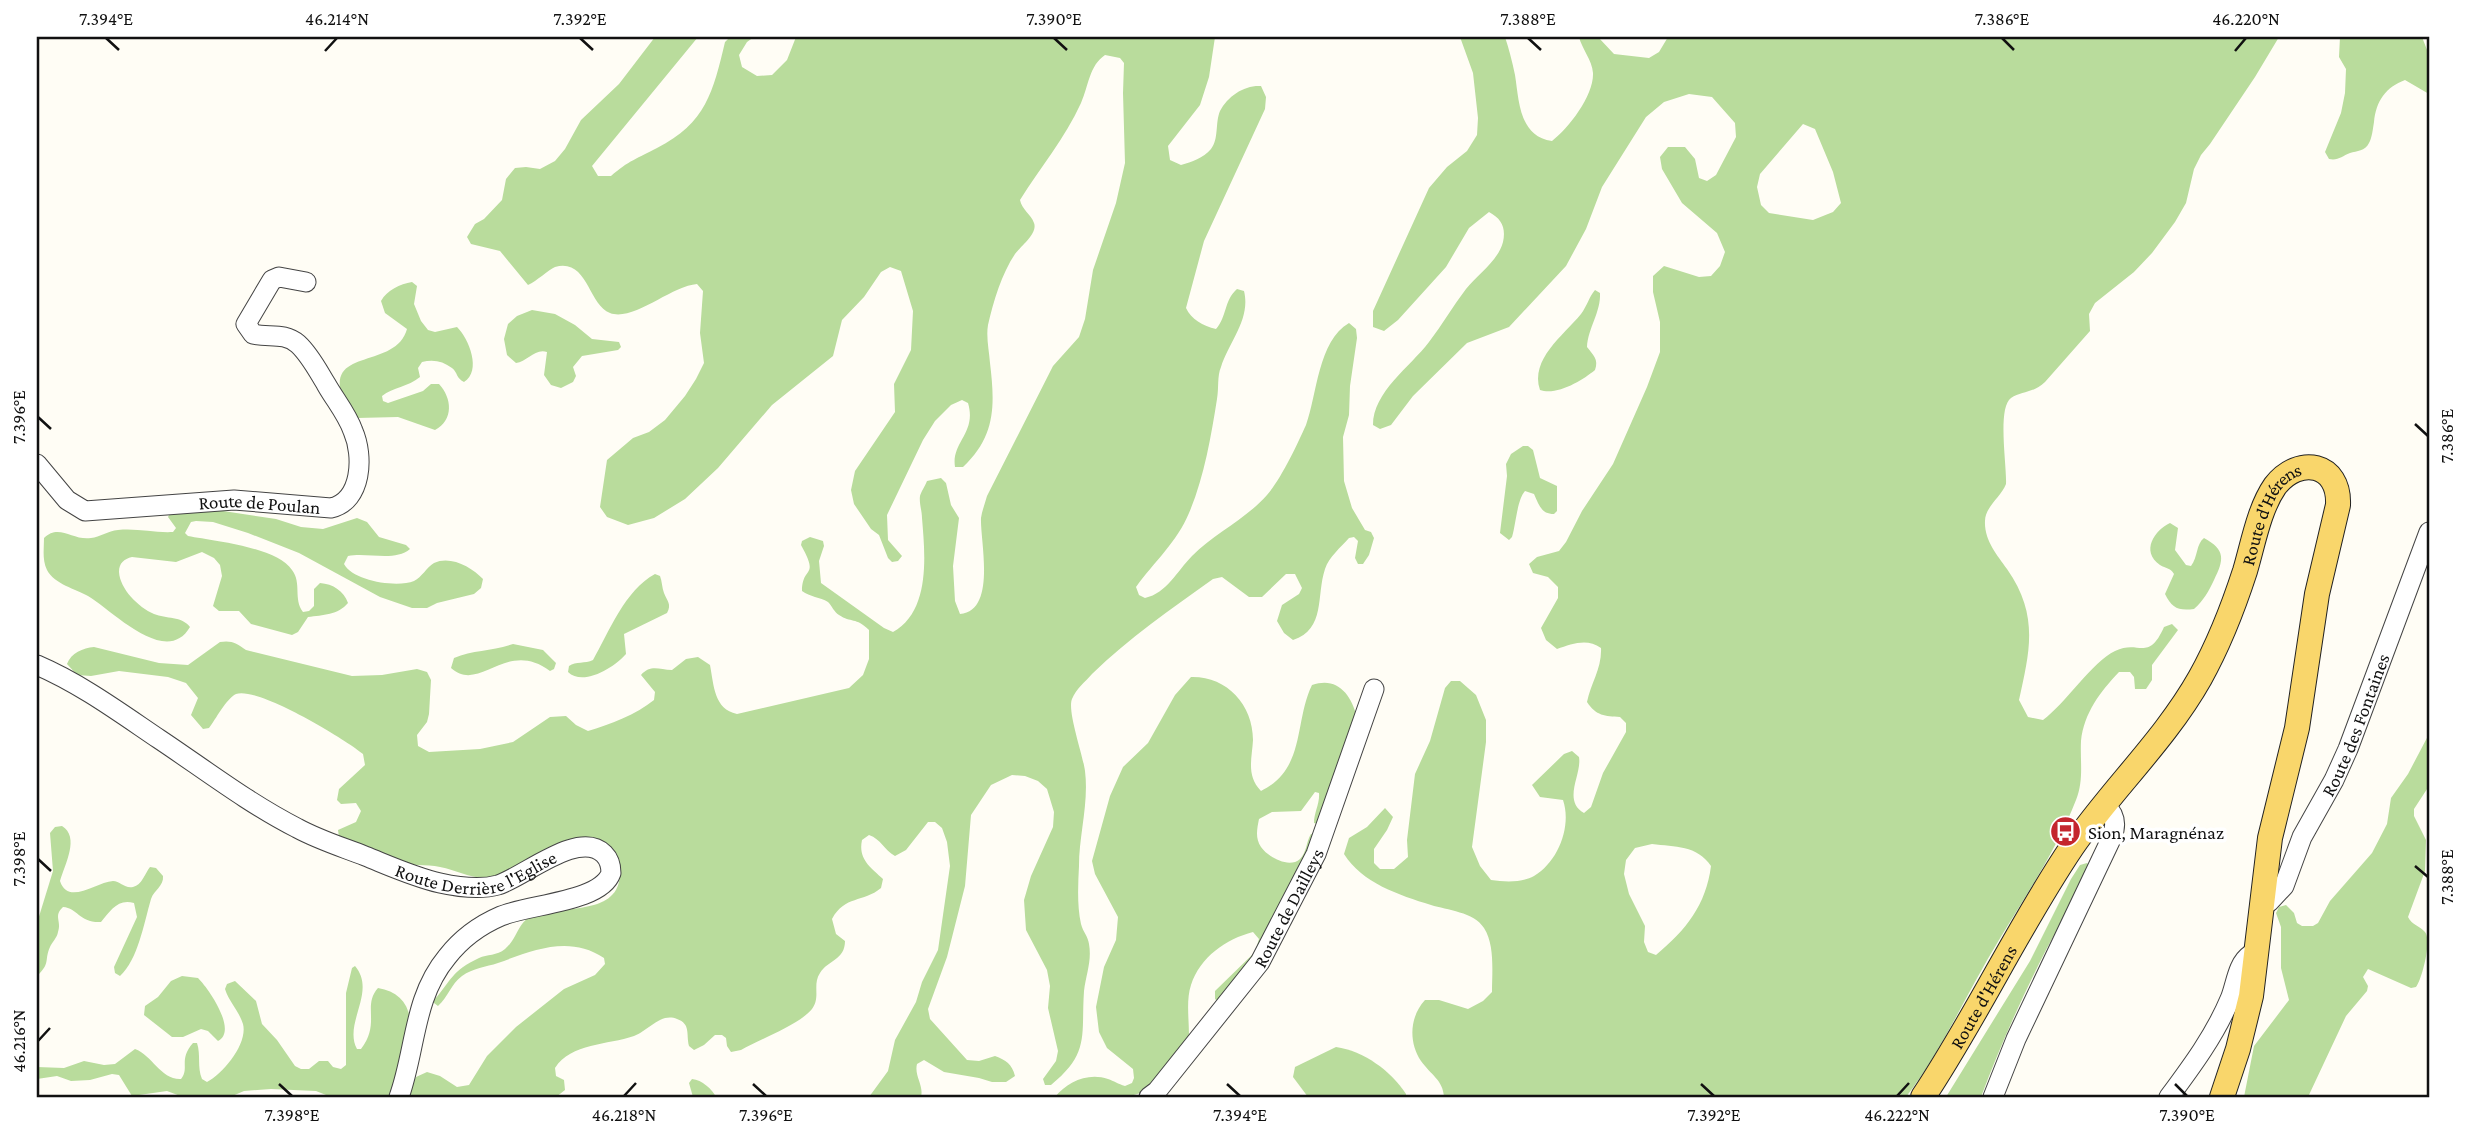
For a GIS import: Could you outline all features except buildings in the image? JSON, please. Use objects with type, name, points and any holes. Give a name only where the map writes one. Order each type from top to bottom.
[{"type":"main road","name":"Route d'Hérens","points":[[1923,1097],[2066,856],[2175,716],[2205,669],[2234,603],[2273,490],[2283,478],[2297,469],[2310,466],[2325,471],[2335,485],[2338,505],[2316,594],[2297,728],[2265,868],[2258,955],[2244,1027],[2222,1097]]},
{"type":"street","name":"Route de Poulan","points":[[37,464],[67,500],[85,511],[234,500],[331,508],[344,504],[351,497],[357,481],[358,461],[356,437],[344,412],[300,345],[284,336],[253,334],[246,324],[272,280],[279,277],[306,282]]},
{"type":"street","name":"Route des Fontaines","points":[[2262,904],[2269,902],[2284,886],[2302,837],[2348,749],[2429,532]]},
{"type":"street","name":"Route Derrière l'Eglise","points":[[37,665],[83,688],[240,794],[296,828],[412,875],[454,885],[487,887],[509,881],[574,848],[592,847],[604,854],[610,863],[611,873],[596,891],[500,916],[471,933],[449,955],[426,990],[399,1097]]},
{"type":"street","name":"Route de Dailleys","points":[[1149,1097],[1157,1091],[1260,962],[1316,854],[1374,689]]},
{"type":"street","points":[[1993,1097],[2033,1003],[2112,837],[2115,819],[2112,811],[2105,805]]},
{"type":"street","points":[[2169,1097],[2213,1034],[2230,998],[2241,964],[2250,955],[2258,955]]},
{"type":"green space","points":[[655,37],[698,37],[592,166],[598,176],[611,176],[687,128],[705,104],[725,42],[730,37],[754,37],[747,42],[739,55],[742,67],[757,76],[772,75],[787,60],[796,37],[1215,37],[1209,77],[1200,105],[1168,146],[1170,160],[1181,165],[1197,159],[1211,149],[1220,111],[1227,101],[1237,92],[1261,86],[1266,97],[1265,109],[1204,241],[1186,308],[1198,322],[1216,329],[1237,289],[1244,291],[1242,321],[1220,371],[1209,443],[1194,500],[1178,533],[1136,587],[1139,595],[1145,598],[1166,586],[1192,556],[1259,504],[1272,488],[1306,425],[1320,370],[1331,342],[1349,323],[1356,329],[1349,415],[1343,437],[1344,481],[1352,508],[1365,530],[1371,532],[1374,538],[1363,564],[1358,564],[1355,558],[1358,541],[1354,537],[1349,538],[1332,556],[1325,569],[1318,610],[1311,628],[1293,640],[1284,633],[1277,621],[1282,605],[1299,594],[1302,588],[1295,574],[1286,574],[1262,597],[1249,597],[1222,577],[1213,579],[1121,648],[1092,674],[1072,699],[1072,713],[1086,783],[1078,895],[1081,924],[1088,941],[1090,956],[1084,991],[1083,1032],[1078,1053],[1051,1085],[1045,1085],[1043,1079],[1056,1061],[1058,1051],[1048,1008],[1050,986],[1047,970],[1026,930],[1024,900],[1031,876],[1053,827],[1054,812],[1047,789],[1038,781],[1012,775],[991,785],[971,815],[965,886],[947,957],[928,1009],[930,1019],[967,1060],[979,1061],[995,1056],[1008,1063],[1015,1076],[1006,1082],[992,1082],[944,1072],[924,1060],[917,1064],[916,1068],[921,1097],[869,1097],[888,1071],[895,1040],[916,1002],[922,982],[938,950],[950,866],[942,828],[935,822],[928,822],[906,850],[895,856],[869,835],[862,840],[863,858],[883,879],[881,888],[837,911],[832,919],[836,934],[845,941],[842,952],[820,973],[812,1009],[789,1026],[741,1050],[731,1052],[726,1038],[715,1035],[694,1050],[689,1046],[684,1024],[677,1019],[666,1018],[634,1036],[580,1049],[570,1054],[555,1068],[556,1076],[564,1080],[565,1090],[556,1097],[405,1097],[416,1077],[427,1072],[440,1076],[457,1087],[469,1085],[487,1056],[516,1027],[564,989],[595,975],[605,964],[604,958],[591,951],[578,947],[551,947],[466,973],[438,1006],[434,1003],[457,972],[479,958],[505,949],[532,915],[594,905],[606,900],[615,891],[620,878],[618,860],[613,849],[600,841],[583,839],[570,842],[489,878],[435,866],[390,861],[339,837],[338,830],[356,822],[361,811],[356,803],[341,804],[337,800],[339,789],[365,765],[363,754],[339,737],[301,715],[247,694],[236,694],[232,697],[209,728],[203,729],[191,715],[198,698],[186,683],[168,677],[119,671],[91,676],[77,675],[67,664],[78,652],[94,647],[159,663],[188,665],[220,642],[227,641],[246,650],[352,676],[382,675],[417,669],[427,672],[431,680],[427,722],[417,735],[418,746],[429,752],[480,749],[513,742],[550,717],[566,716],[588,731],[605,726],[654,700],[655,692],[641,675],[645,672],[652,669],[672,670],[686,659],[698,657],[710,665],[719,702],[737,714],[849,688],[863,675],[869,659],[869,630],[861,623],[839,615],[828,602],[802,591],[810,568],[802,541],[810,537],[823,541],[819,561],[821,583],[893,632],[905,623],[920,596],[924,564],[920,496],[927,481],[941,478],[946,483],[951,505],[959,518],[953,566],[955,601],[960,614],[971,610],[979,601],[983,588],[981,518],[987,496],[1053,366],[1079,337],[1085,319],[1093,270],[1116,203],[1125,163],[1124,63],[1120,58],[1105,55],[1100,59],[1090,76],[1075,116],[1020,200],[1035,227],[1006,270],[988,325],[993,393],[987,432],[974,455],[963,467],[955,467],[957,451],[969,422],[968,403],[962,400],[951,405],[935,421],[887,515],[888,540],[902,556],[898,561],[892,562],[879,535],[871,529],[854,504],[851,490],[855,471],[895,412],[894,384],[911,350],[913,311],[901,271],[890,267],[881,272],[864,297],[842,320],[833,356],[772,405],[718,468],[685,499],[654,518],[628,525],[607,517],[600,507],[607,460],[633,438],[649,432],[665,420],[696,379],[704,363],[700,333],[703,291],[697,284],[687,286],[630,313],[610,313],[597,301],[581,275],[574,269],[566,266],[555,267],[528,285],[500,251],[471,244],[467,237],[475,224],[484,219],[502,200],[506,179],[515,168],[540,169],[555,161],[581,120],[619,84]]},
{"type":"green space","points":[[1460,37],[1505,37],[1520,106],[1527,125],[1533,133],[1552,141],[1579,110],[1592,82],[1592,68],[1579,37],[1598,37],[1614,54],[1649,58],[1659,52],[1668,37],[2279,37],[2201,155],[2194,169],[2186,203],[2175,222],[2134,272],[2095,303],[2089,314],[2090,331],[2045,382],[2011,398],[2007,404],[2004,413],[2006,484],[1988,511],[1985,528],[1992,547],[2017,586],[2028,617],[2028,649],[2019,700],[2028,717],[2043,720],[2052,713],[2106,656],[2123,648],[2148,647],[2158,638],[2164,627],[2172,624],[2178,630],[2152,665],[2152,680],[2146,689],[2135,689],[2134,677],[2130,672],[2119,672],[2094,704],[2083,731],[2080,785],[2068,818],[1943,1040],[1906,1097],[1444,1097],[1439,1082],[1417,1054],[1413,1038],[1414,1021],[1425,1000],[1439,1000],[1468,1009],[1483,1001],[1492,992],[1492,959],[1488,935],[1474,918],[1394,892],[1371,880],[1344,854],[1349,838],[1367,827],[1385,808],[1393,817],[1374,849],[1374,863],[1380,869],[1394,869],[1408,857],[1407,840],[1415,774],[1430,741],[1445,688],[1451,681],[1460,681],[1476,695],[1486,720],[1486,742],[1472,847],[1480,866],[1491,880],[1524,880],[1534,876],[1543,870],[1556,853],[1566,821],[1563,800],[1540,797],[1532,785],[1564,754],[1572,751],[1579,757],[1574,801],[1584,813],[1591,807],[1603,773],[1626,732],[1626,723],[1620,717],[1597,713],[1587,702],[1600,662],[1601,648],[1585,643],[1557,649],[1546,640],[1541,628],[1558,598],[1558,587],[1548,577],[1533,573],[1529,564],[1537,557],[1559,551],[1566,542],[1582,511],[1613,464],[1647,387],[1660,352],[1660,322],[1653,292],[1653,276],[1664,266],[1699,277],[1711,276],[1720,266],[1725,252],[1717,233],[1682,203],[1662,169],[1660,157],[1668,147],[1685,147],[1695,159],[1699,178],[1707,181],[1716,175],[1736,137],[1735,123],[1712,97],[1689,94],[1664,102],[1646,117],[1602,187],[1586,229],[1566,266],[1509,327],[1467,343],[1413,396],[1391,425],[1380,429],[1373,425],[1379,402],[1386,391],[1429,342],[1466,289],[1497,255],[1503,242],[1502,224],[1489,212],[1469,228],[1446,267],[1398,320],[1384,331],[1373,327],[1373,311],[1429,188],[1447,167],[1467,151],[1477,135],[1473,73]],"holes":[[[1803,124],[1815,129],[1833,172],[1841,203],[1833,212],[1813,220],[1769,213],[1761,205],[1757,187],[1760,174]],[[1652,844],[1692,851],[1711,866],[1705,893],[1693,916],[1677,936],[1656,955],[1648,952],[1644,942],[1645,926],[1629,894],[1624,874],[1626,860],[1635,848]]]},
{"type":"green space","points":[[2340,37],[2422,37],[2429,55],[2429,94],[2405,80],[2392,87],[2377,108],[2372,136],[2367,146],[2337,159],[2329,159],[2325,152],[2341,113],[2345,93],[2346,69],[2339,57]]},
{"type":"green space","points":[[412,282],[417,286],[414,304],[428,330],[435,332],[457,327],[466,339],[472,355],[472,370],[464,382],[449,366],[438,361],[426,361],[418,368],[420,377],[382,396],[383,401],[388,403],[423,391],[431,384],[439,384],[447,396],[449,408],[445,421],[435,430],[398,417],[357,418],[342,395],[340,380],[344,370],[390,350],[400,341],[407,329],[385,313],[381,301],[394,288]]},
{"type":"green space","points":[[1595,290],[1600,293],[1600,300],[1587,347],[1596,360],[1595,370],[1562,389],[1540,390],[1538,379],[1544,358],[1581,314]]},
{"type":"green space","points":[[532,310],[555,314],[592,339],[619,342],[621,347],[618,350],[582,356],[573,367],[576,376],[573,382],[561,388],[551,385],[544,375],[547,352],[539,352],[516,363],[507,355],[504,339],[508,324],[517,316]]},
{"type":"green space","points":[[1523,446],[1533,450],[1540,478],[1557,486],[1557,511],[1554,514],[1546,512],[1534,494],[1525,491],[1509,540],[1500,533],[1506,464],[1511,454]]},
{"type":"green space","points":[[210,509],[323,529],[357,518],[367,522],[379,537],[406,545],[410,549],[389,556],[348,556],[344,564],[356,575],[376,582],[406,583],[417,579],[434,563],[447,560],[467,567],[483,579],[481,588],[474,594],[427,608],[412,608],[380,597],[299,553],[213,522],[196,521],[191,522],[185,533],[188,536],[259,550],[284,562],[295,575],[298,602],[303,612],[314,606],[314,589],[320,583],[337,589],[348,603],[335,612],[308,617],[298,632],[292,635],[251,624],[239,611],[219,611],[213,606],[222,576],[220,565],[214,558],[202,552],[176,562],[132,557],[127,559],[121,564],[119,572],[131,597],[154,614],[178,619],[190,627],[180,638],[167,641],[154,639],[124,623],[88,596],[55,579],[45,566],[44,538],[55,532],[84,538],[118,530],[173,532],[176,528],[168,517],[170,513]]},
{"type":"green space","points":[[2170,523],[2178,528],[2175,550],[2186,565],[2191,566],[2204,538],[2216,547],[2221,556],[2220,567],[2212,584],[2194,609],[2176,608],[2170,603],[2165,594],[2174,574],[2160,565],[2151,554],[2150,547],[2155,536]]},
{"type":"green space","points":[[655,574],[660,576],[669,603],[667,613],[624,634],[626,654],[607,669],[582,677],[568,672],[572,664],[593,660],[626,601],[644,581]]},
{"type":"green space","points":[[513,644],[543,650],[556,663],[554,669],[550,671],[534,662],[520,660],[473,675],[462,674],[451,668],[454,658]]},
{"type":"green space","points":[[1191,677],[1215,681],[1226,687],[1243,704],[1252,727],[1253,779],[1261,791],[1275,782],[1292,758],[1312,685],[1329,683],[1342,689],[1351,701],[1357,717],[1318,824],[1314,823],[1319,793],[1315,792],[1301,811],[1272,812],[1259,819],[1259,844],[1268,854],[1285,862],[1300,859],[1311,834],[1316,833],[1285,924],[1219,1002],[1215,999],[1215,991],[1255,952],[1259,939],[1253,932],[1243,935],[1224,944],[1207,958],[1195,975],[1189,991],[1189,1036],[1144,1092],[1127,1097],[1055,1097],[1072,1083],[1086,1078],[1100,1077],[1125,1086],[1132,1083],[1134,1078],[1133,1069],[1107,1048],[1099,1032],[1096,1007],[1104,967],[1116,940],[1118,917],[1095,874],[1092,861],[1110,796],[1123,767],[1148,743],[1175,695]]},
{"type":"green space","points":[[2429,734],[2429,786],[2414,809],[2414,816],[2426,840],[2425,871],[2408,917],[2427,936],[2425,959],[2416,987],[2411,988],[2368,969],[2363,977],[2368,986],[2367,991],[2346,1016],[2308,1097],[2244,1097],[2254,1046],[2289,1000],[2281,968],[2281,927],[2276,913],[2279,907],[2286,905],[2294,913],[2297,923],[2302,926],[2318,923],[2330,901],[2372,853],[2387,824],[2391,798],[2408,774]]},
{"type":"green space","points":[[62,826],[70,837],[71,844],[60,881],[69,892],[83,891],[113,881],[133,887],[141,881],[150,867],[156,868],[163,876],[162,883],[151,899],[136,951],[120,976],[115,973],[114,967],[137,917],[134,903],[128,902],[115,906],[101,922],[88,920],[63,907],[58,916],[59,928],[48,951],[46,965],[37,976],[37,923],[53,871],[50,833],[55,827]]},
{"type":"green space","points":[[2087,863],[2092,868],[2029,985],[1981,1097],[1946,1097],[2030,961],[2071,879],[2080,865]]},
{"type":"green space","points":[[355,966],[363,986],[354,1029],[357,1049],[361,1049],[367,1040],[371,1023],[371,1001],[378,988],[400,998],[409,1012],[410,1018],[390,1097],[331,1097],[316,1091],[271,1089],[244,1091],[230,1097],[183,1097],[167,1091],[132,1096],[119,1075],[71,1081],[57,1076],[37,1079],[37,1067],[64,1068],[84,1061],[115,1064],[135,1049],[147,1056],[168,1076],[181,1079],[185,1071],[186,1054],[193,1043],[197,1043],[202,1079],[207,1082],[227,1065],[242,1040],[243,1024],[225,989],[227,984],[235,981],[256,1001],[262,1024],[295,1066],[309,1069],[319,1061],[328,1061],[333,1067],[341,1069],[346,1065],[346,993],[352,968]]},
{"type":"green space","points":[[182,976],[198,978],[220,1010],[225,1028],[218,1041],[208,1031],[201,1029],[183,1037],[172,1037],[144,1015],[145,1006],[158,997],[171,981]]},
{"type":"green space","points":[[1336,1047],[1357,1053],[1376,1063],[1393,1078],[1406,1097],[1308,1097],[1293,1077],[1295,1067]]},
{"type":"green space","points":[[692,1079],[706,1085],[716,1097],[693,1097],[689,1083]]},
{"type":"place","name":"Sion, Maragnénaz","points":[[2065,832]]}]
